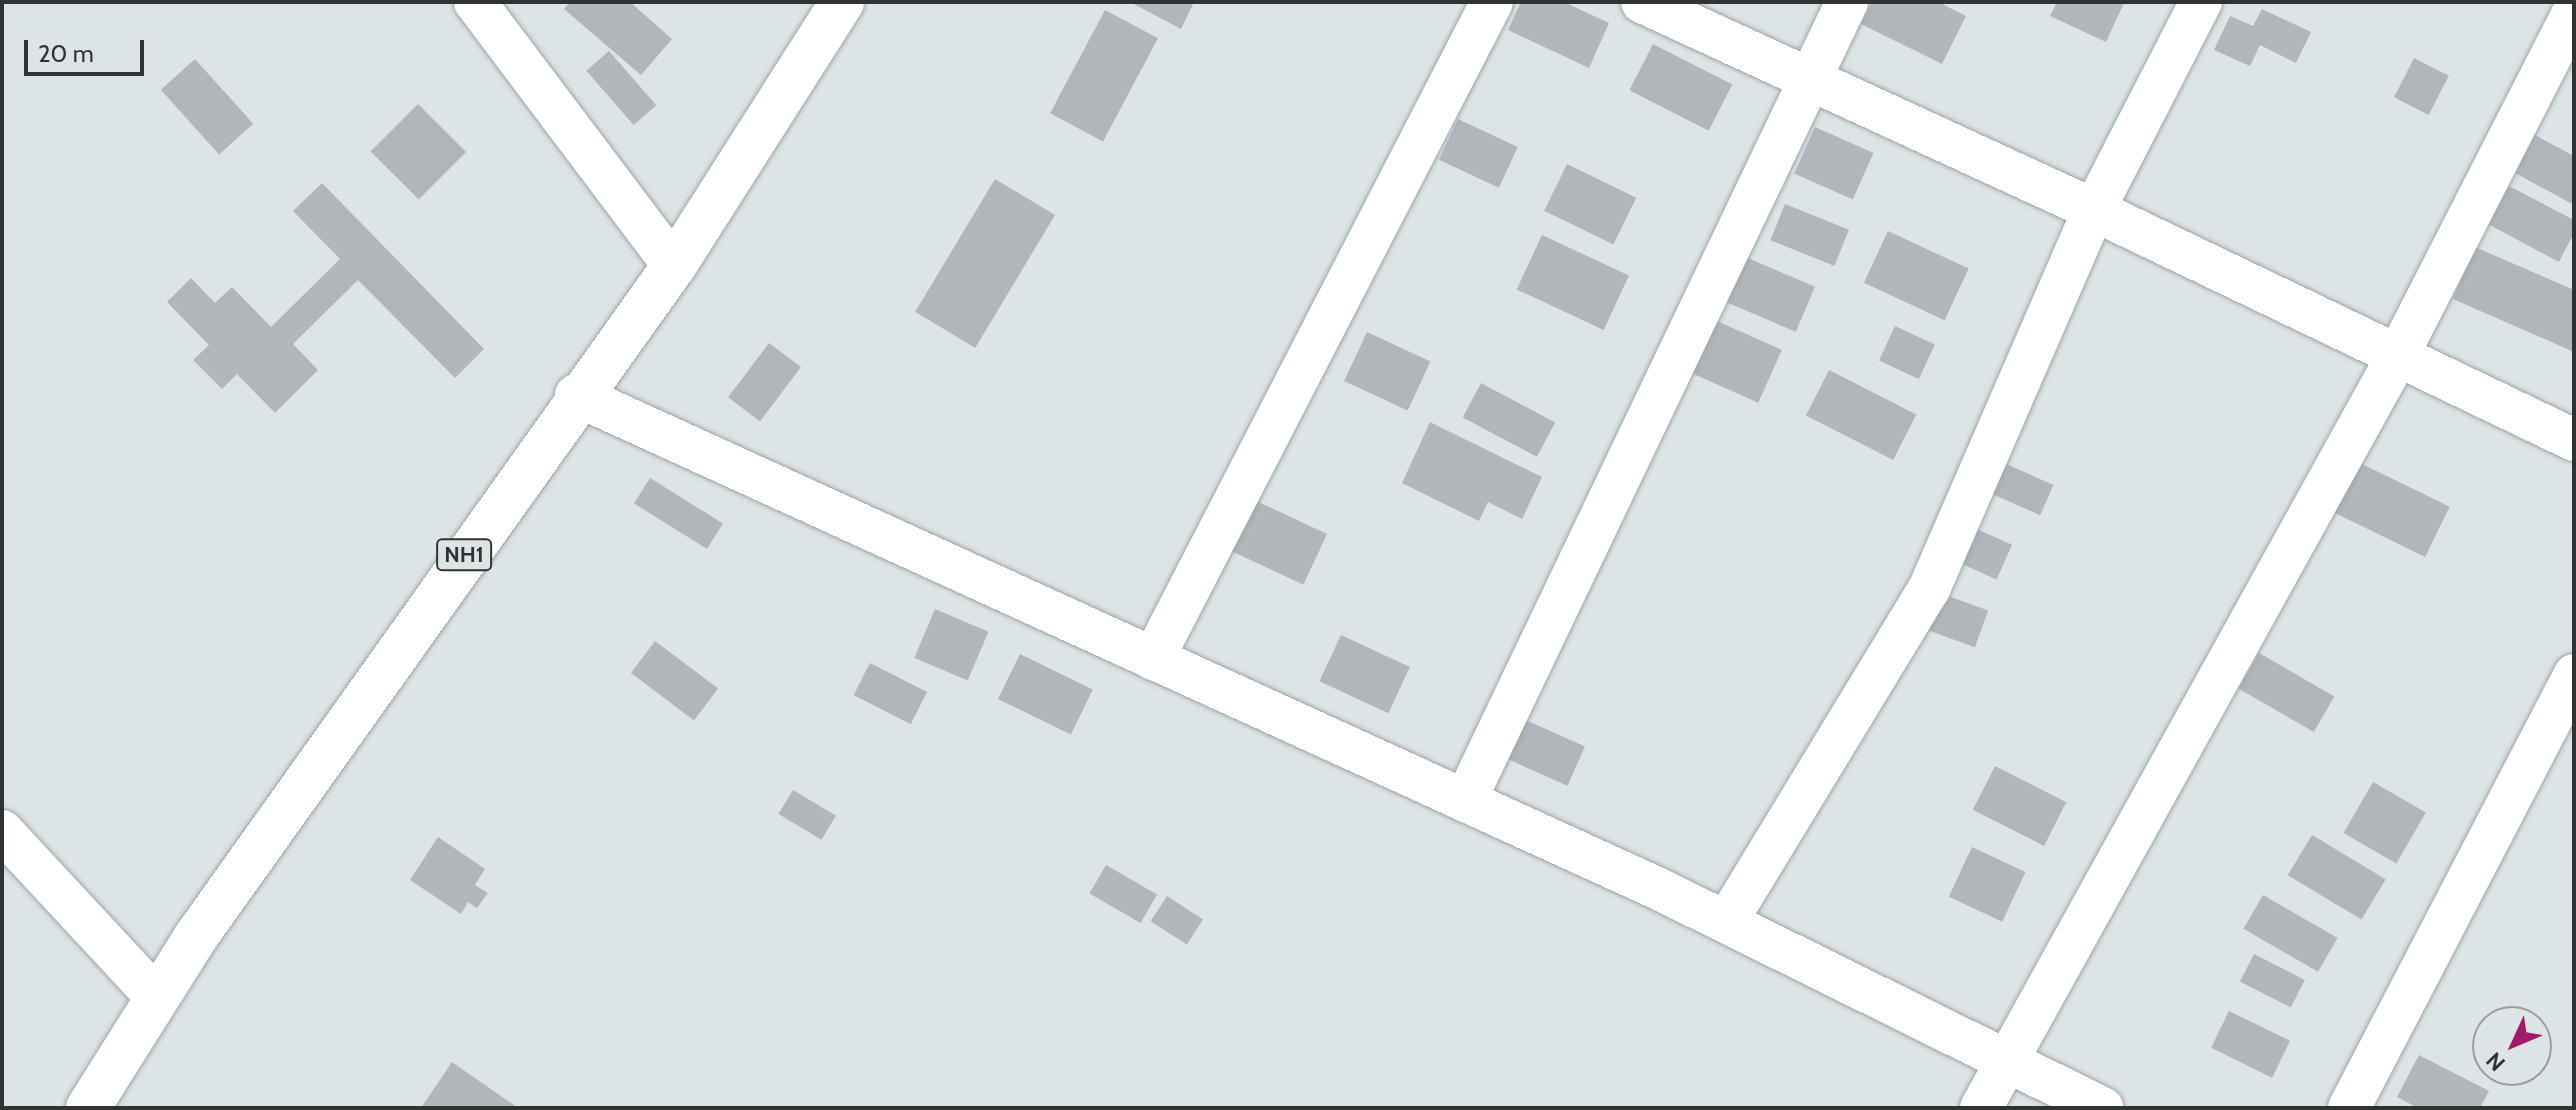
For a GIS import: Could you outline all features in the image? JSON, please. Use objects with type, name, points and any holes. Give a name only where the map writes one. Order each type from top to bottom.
[{"type":"highway","name":"NH1","points":[[88,1108],[157,998],[576,395],[674,266],[842,2]]},
{"type":"street","points":[[475,2],[674,266]]},
{"type":"street","points":[[1153,659],[1492,2]]},
{"type":"street","points":[[1642,2],[2094,210],[2574,440]]},
{"type":"street","points":[[1465,801],[1847,2]]},
{"type":"street","points":[[1727,921],[1929,589],[2094,210],[2201,2]]},
{"type":"street","points":[[1981,1108],[2397,357],[2574,11]]},
{"type":"street","points":[[576,395],[1727,921],[2103,1108]]},
{"type":"street","points":[[2349,1108],[2574,675]]},
{"type":"street","points":[[2,832],[157,998]]},
{"type":"building","points":[[570,2],[630,2],[672,39],[641,75],[564,9]]},
{"type":"building","points":[[1130,2],[1194,2],[1181,29]]},
{"type":"building","points":[[1521,2],[1564,2],[1609,23],[1589,68],[1508,30]]},
{"type":"building","points":[[1872,2],[1938,2],[1966,16],[1942,64],[1861,24]]},
{"type":"building","points":[[2057,2],[2124,3],[2106,42],[2050,16]]},
{"type":"building","points":[[2262,9],[2311,32],[2296,63],[2260,45],[2250,66],[2214,50],[2230,16],[2253,26]]},
{"type":"building","points":[[1105,10],[1158,38],[1103,141],[1050,113]]},
{"type":"building","points":[[1653,44],[1732,84],[1709,131],[1629,90]]},
{"type":"building","points":[[609,51],[656,105],[634,125],[586,71]]},
{"type":"building","points":[[2414,58],[2449,76],[2429,115],[2394,97]]},
{"type":"building","points":[[195,59],[253,124],[219,154],[161,90]]},
{"type":"building","points":[[418,104],[466,152],[419,199],[371,151]]},
{"type":"building","points":[[1458,119],[1518,147],[1499,188],[1439,160]]},
{"type":"building","points":[[1815,127],[1873,153],[1853,200],[1794,174]]},
{"type":"building","points":[[2535,135],[2574,156],[2574,205],[2515,173]]},
{"type":"building","points":[[1567,164],[1636,198],[1613,244],[1544,211]]},
{"type":"building","points":[[995,179],[1055,215],[975,348],[915,312]]},
{"type":"building","points":[[322,183],[484,349],[455,378],[358,280],[293,344],[318,370],[275,413],[237,374],[222,389],[193,360],[209,345],[167,302],[191,278],[215,303],[232,287],[271,327],[340,259],[293,211]]},
{"type":"building","points":[[2509,186],[2574,220],[2574,233],[2559,262],[2488,224]]},
{"type":"building","points":[[1785,204],[1849,230],[1834,266],[1770,240]]},
{"type":"building","points":[[1888,231],[1969,269],[1945,320],[1864,283]]},
{"type":"building","points":[[1542,235],[1629,276],[1604,330],[1517,289]]},
{"type":"building","points":[[2475,247],[2574,290],[2574,352],[2453,299]]},
{"type":"building","points":[[1745,257],[1815,287],[1796,332],[1726,302]]},
{"type":"building","points":[[1717,321],[1782,350],[1758,403],[1693,374]]},
{"type":"building","points":[[1895,326],[1935,345],[1919,379],[1879,360]]},
{"type":"building","points":[[1367,332],[1430,362],[1408,411],[1344,381]]},
{"type":"building","points":[[769,343],[801,367],[760,421],[728,397]]},
{"type":"building","points":[[1829,370],[1916,414],[1893,460],[1806,415]]},
{"type":"building","points":[[1481,383],[1555,422],[1537,457],[1463,417]]},
{"type":"building","points":[[1430,422],[1542,477],[1522,519],[1488,502],[1479,521],[1402,483]]},
{"type":"building","points":[[1995,459],[2053,485],[2040,515],[1982,489]]},
{"type":"building","points":[[2358,462],[2450,507],[2425,557],[2333,512]]},
{"type":"building","points":[[650,478],[723,524],[707,549],[634,503]]},
{"type":"building","points":[[1250,498],[1327,534],[1303,585],[1226,549]]},
{"type":"building","points":[[1970,526],[2012,545],[1997,579],[1955,561]]},
{"type":"building","points":[[1929,589],[1988,611],[1975,647],[1916,626]]},
{"type":"building","points":[[935,609],[988,632],[968,680],[914,658]]},
{"type":"building","points":[[1341,635],[1410,667],[1388,713],[1319,681]]},
{"type":"building","points":[[655,641],[718,689],[694,720],[631,673]]},
{"type":"building","points":[[2259,653],[2334,696],[2314,732],[2238,689]]},
{"type":"building","points":[[1020,654],[1093,690],[1071,734],[998,699]]},
{"type":"building","points":[[870,663],[927,692],[911,724],[854,695]]},
{"type":"building","points":[[1521,718],[1585,746],[1567,786],[1504,757]]},
{"type":"building","points":[[1995,766],[2066,802],[2044,846],[1973,810]]},
{"type":"building","points":[[2373,782],[2426,812],[2396,864],[2344,833]]},
{"type":"building","points":[[793,790],[836,816],[821,840],[779,814]]},
{"type":"building","points":[[2312,835],[2386,879],[2362,920],[2288,875]]},
{"type":"building","points":[[438,837],[485,869],[475,885],[488,893],[477,908],[468,902],[461,914],[410,880]]},
{"type":"building","points":[[1972,847],[2025,872],[2002,922],[1949,897]]},
{"type":"building","points":[[1106,865],[1157,894],[1141,923],[1090,894]]},
{"type":"building","points":[[2263,895],[2337,938],[2318,972],[2244,929]]},
{"type":"building","points":[[1167,896],[1203,919],[1187,945],[1151,921]]},
{"type":"building","points":[[2254,954],[2305,980],[2291,1007],[2240,982]]},
{"type":"building","points":[[2229,1011],[2290,1041],[2272,1078],[2211,1048]]},
{"type":"building","points":[[2419,1055],[2472,1082],[2472,1086],[2489,1091],[2480,1108],[2418,1108],[2397,1097]]},
{"type":"building","points":[[452,1062],[518,1108],[421,1108]]}]
